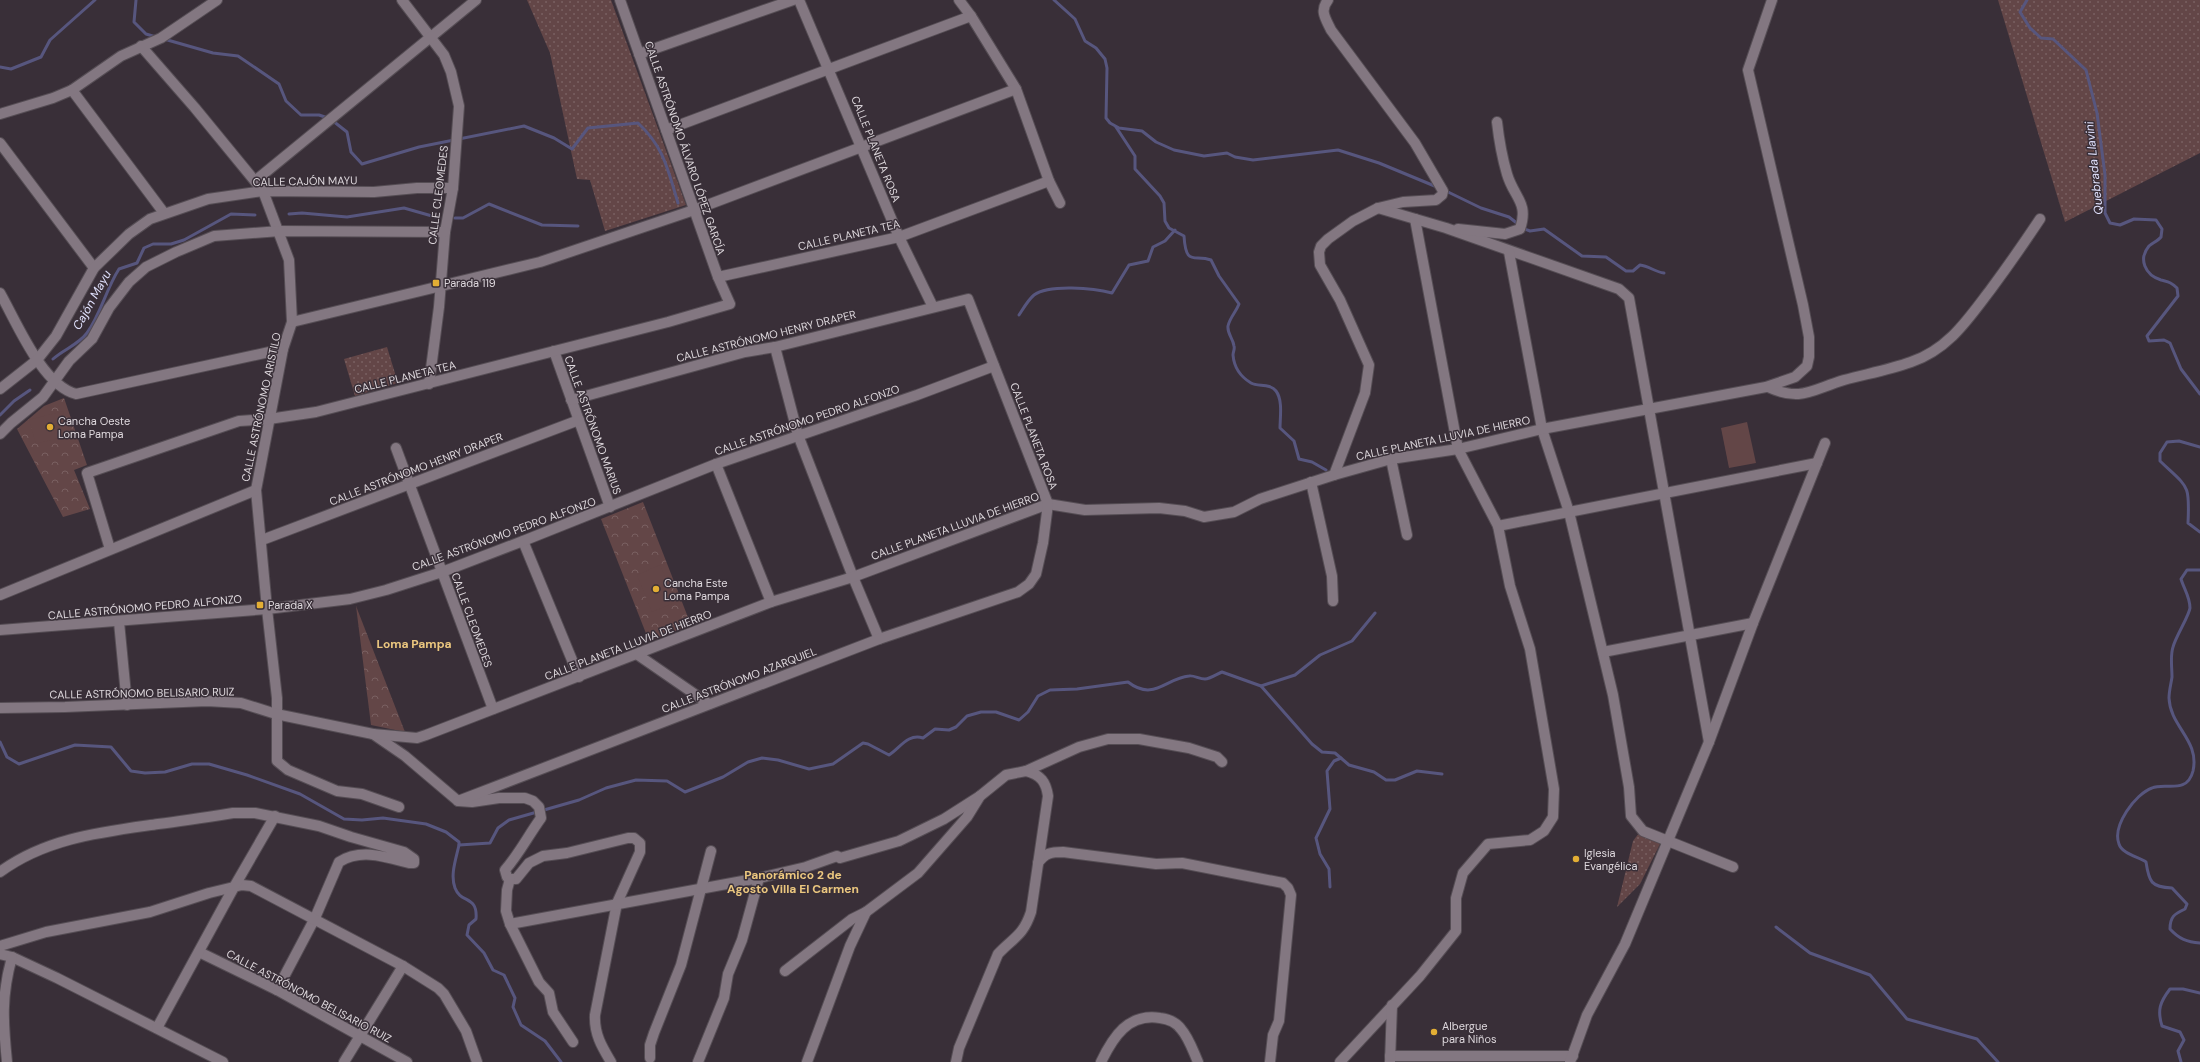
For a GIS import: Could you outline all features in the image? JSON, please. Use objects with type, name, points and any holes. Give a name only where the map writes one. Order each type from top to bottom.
[{"type":"street","points":[[0,114],[53,98],[72,90],[121,56],[161,38],[217,0]]},
{"type":"street","name":"CALLE CLEOMEDES","points":[[402,0],[432,37],[444,55],[459,106],[453,188],[445,232],[429,384]]},
{"type":"street","points":[[255,181],[476,0]]},
{"type":"street","name":"CALLE ASTRÓNOMO ÁLVARO LÓPEZ GARCÍA","points":[[620,0],[718,277],[730,304]]},
{"type":"street","points":[[638,54],[793,0]]},
{"type":"street","name":"CALLE PLANETA ROSA","points":[[799,0],[899,237],[933,307]]},
{"type":"street","points":[[959,0],[972,16],[1016,89],[1049,181],[1060,203]]},
{"type":"street","points":[[1328,0],[1323,10],[1323,16],[1331,30],[1414,143],[1427,166],[1443,188],[1442,195],[1436,200],[1403,202],[1378,208],[1353,221],[1328,239],[1321,246],[1319,252],[1320,265],[1340,300],[1369,365],[1365,393],[1334,475]]},
{"type":"street","name":"CALLE PLANETA LLUVIA DE HIERRO","points":[[373,734],[417,738],[638,655],[772,602],[853,577],[1048,504],[1085,510],[1159,508],[1185,511],[1204,517],[1234,512],[1260,499],[1311,482],[1391,459],[1458,449],[1542,429],[1768,387],[1795,377],[1802,373],[1807,366],[1810,357],[1803,305],[1773,170],[1748,70],[1772,1]]},
{"type":"street","points":[[666,130],[972,16]]},
{"type":"street","name":"CALLE ASTRÓNOMO ARISTILO","points":[[141,46],[195,108],[263,191],[280,231],[289,260],[292,322],[283,350],[268,419],[256,490],[277,698],[277,761],[288,770],[336,791],[362,794],[399,807]]},
{"type":"street","points":[[292,322],[540,262],[694,210],[1016,89]]},
{"type":"street","points":[[72,90],[164,213]]},
{"type":"street","points":[[1446,228],[1506,234],[1520,229],[1525,216],[1520,201],[1507,176],[1499,142],[1497,122]]},
{"type":"street","points":[[0,143],[94,268]]},
{"type":"street","name":"CALLE PLANETA TEA","points":[[718,277],[899,237],[1049,181]]},
{"type":"street","name":"CALLE CAJÓN MAYU","points":[[0,389],[37,360],[56,336],[94,268],[130,234],[150,219],[164,213],[208,200],[263,191],[374,192],[453,188]]},
{"type":"street","points":[[1378,208],[1446,228],[1509,252],[1619,289],[1625,293],[1632,304],[1649,410],[1709,742]]},
{"type":"street","points":[[1340,1062],[1420,976],[1456,931],[1456,898],[1463,874],[1488,844],[1530,840],[1544,831],[1553,817],[1554,789],[1530,649],[1510,586],[1498,526],[1458,449],[1415,219]]},
{"type":"street","points":[[1768,387],[1784,394],[1800,395],[1826,386],[1912,362],[1931,352],[1955,335],[1969,320],[2040,219]]},
{"type":"street","points":[[0,434],[43,397],[55,382],[68,361],[92,339],[109,308],[129,282],[146,267],[214,236],[280,231],[445,232]]},
{"type":"street","points":[[1509,252],[1542,429],[1569,512],[1613,695],[1629,787],[1631,816],[1643,831],[1733,867]]},
{"type":"street","points":[[0,293],[41,368],[66,392],[76,394],[283,350]]},
{"type":"street","name":"CALLE PLANETA ROSA","points":[[968,299],[1048,504],[1040,562],[1036,574],[1029,584]]},
{"type":"street","name":"CALLE ASTRÓNOMO HENRY DRAPER","points":[[572,400],[744,352],[774,347],[968,299]]},
{"type":"street","name":"CALLE PLANETA TEA","points":[[110,549],[87,473],[240,421],[268,419],[316,412],[668,322],[730,304]]},
{"type":"street","points":[[774,347],[798,435],[853,577],[879,639]]},
{"type":"street","name":"CALLE ASTRÓNOMO MARIUS","points":[[554,351],[610,507]]},
{"type":"street","name":"CALLE ASTRÓNOMO PEDRO ALFONZO","points":[[0,630],[119,622],[267,609],[350,599],[442,572],[716,464],[917,395],[994,366]]},
{"type":"street","name":"CALLE ASTRÓNOMO HENRY DRAPER","points":[[262,540],[579,420]]},
{"type":"street","points":[[1392,1005],[1390,1059],[1572,1059],[1587,1015],[1625,944],[1666,840],[1709,742],[1753,623],[1825,444]]},
{"type":"street","name":"CALLE CLEOMEDES","points":[[396,448],[493,709]]},
{"type":"street","points":[[1391,459],[1407,535]]},
{"type":"street","points":[[1498,526],[1817,463]]},
{"type":"street","points":[[716,464],[772,602]]},
{"type":"street","points":[[1311,482],[1332,576],[1333,601]]},
{"type":"street","points":[[0,595],[256,490]]},
{"type":"street","points":[[523,541],[579,677]]},
{"type":"street","name":"CALLE ASTRÓNOMO AZARQUIEL","points":[[458,801],[879,639],[1018,592],[1029,584]]},
{"type":"street","points":[[119,622],[127,704]]},
{"type":"street","points":[[1603,652],[1753,623]]},
{"type":"street","points":[[638,655],[709,704]]},
{"type":"street","name":"CALLE ASTRÓNOMO BELISARIO RUIZ","points":[[0,708],[200,702],[241,703],[276,714],[373,734],[405,756],[458,801]]},
{"type":"street","points":[[510,924],[617,903],[702,890],[759,878],[806,867],[829,858],[837,856],[840,858],[899,841],[944,819],[980,796],[1006,775],[1026,771],[1090,743],[1108,739],[1124,738],[1189,748],[1217,756],[1222,762]]},
{"type":"street","points":[[956,1062],[959,1048],[998,954],[1006,945],[1018,937],[1027,925],[1031,912],[1048,796],[1046,786],[1042,778],[1035,773],[1026,771]]},
{"type":"street","points":[[785,971],[852,919],[866,912],[918,873],[968,818],[980,796]]},
{"type":"street","points":[[458,801],[472,802],[514,797],[534,801],[539,807],[540,818],[529,834],[521,852],[506,870],[507,877],[510,879]]},
{"type":"street","points":[[0,872],[14,862],[45,847],[98,832],[233,813],[255,812],[319,826],[404,852],[414,859],[414,863],[409,863],[378,855],[348,857],[339,862],[315,918],[277,990]]},
{"type":"street","points":[[157,1028],[222,908],[275,816]]},
{"type":"street","points":[[510,879],[516,879],[529,863],[543,856],[567,853],[628,838],[634,838],[640,843],[640,852],[617,903],[595,1023],[598,1037],[611,1062]]},
{"type":"street","points":[[650,1058],[650,1045],[681,965],[711,852]]},
{"type":"street","points":[[1038,863],[1044,855],[1052,852],[1063,852],[1156,864],[1182,863],[1283,883],[1288,888],[1291,895],[1278,1021],[1273,1035],[1270,1062]]},
{"type":"street","points":[[698,1062],[724,998],[728,974],[742,940],[759,878]]},
{"type":"street","points":[[510,879],[507,890],[506,904],[510,924],[539,982],[549,992],[553,1012],[573,1042]]},
{"type":"street","points":[[0,946],[46,932],[150,912],[209,893],[234,887],[251,886],[315,918],[403,966],[444,994],[466,1031],[477,1062]]},
{"type":"street","points":[[209,893],[218,893],[222,896],[224,901],[222,908]]},
{"type":"street","points":[[807,1062],[850,946],[866,912]]},
{"type":"street","name":"CALLE ASTRÓNOMO BELISARIO RUIZ","points":[[199,952],[277,990],[408,1062]]},
{"type":"street","points":[[0,954],[12,957],[157,1028],[222,1062]]},
{"type":"street","points":[[7,1062],[3,1008],[6,981],[12,957]]},
{"type":"street","points":[[344,1062],[359,1034],[403,966]]},
{"type":"street","points":[[1101,1062],[1126,1024],[1139,1018],[1156,1017],[1166,1019],[1180,1028],[1187,1037],[1198,1062]]},
{"type":"green space","points":[[527,0],[611,0],[686,205],[605,231],[590,180],[577,179],[550,53]]},
{"type":"green space","points":[[1998,0],[2200,0],[2200,153],[2065,222]]},
{"type":"green space","points":[[387,347],[398,383],[355,396],[344,359]]},
{"type":"green space","points":[[64,398],[87,465],[74,470],[90,509],[63,517],[17,429],[44,406]]},
{"type":"green space","name":"Cancha Oeste Loma Pampa","points":[[63,411],[70,435],[36,444],[29,420]]},
{"type":"green space","points":[[1747,422],[1756,463],[1729,468],[1721,428]]},
{"type":"green space","points":[[643,502],[691,625],[649,641],[601,519]]},
{"type":"green space","name":"Cancha Este Loma Pampa","points":[[660,565],[676,602],[652,612],[637,575]]},
{"type":"green space","points":[[356,606],[405,732],[371,725]]},
{"type":"green space","points":[[1639,833],[1660,840],[1660,844],[1640,884],[1617,907],[1633,841]]},
{"type":"waterway","points":[[0,67],[11,69],[41,57],[50,40],[95,0]]},
{"type":"waterway","points":[[136,0],[134,22],[146,34],[156,37]]},
{"type":"waterway","points":[[1054,0],[1075,19],[1085,41],[1096,48],[1105,59],[1107,68],[1106,118],[1110,123],[1119,128],[1142,131],[1156,142],[1174,150],[1204,156],[1227,153],[1235,157],[1253,160],[1338,150],[1379,163],[1437,187]]},
{"type":"waterway","name":"Quebrada Llavini","points":[[2027,0],[2020,12],[2030,28],[2041,38],[2053,39],[2086,70],[2097,113],[2105,175],[2105,213],[2110,223],[2120,225],[2134,219],[2156,220],[2162,229],[2161,237],[2149,246],[2146,251],[2144,256],[2145,266],[2155,278],[2169,282],[2175,286],[2177,288],[2178,296],[2147,336],[2149,341],[2164,340],[2170,343],[2181,369],[2200,394]]},
{"type":"waterway","points":[[164,39],[213,53],[238,56],[279,84],[286,101],[301,115],[319,115],[328,118]]},
{"type":"waterway","points":[[333,121],[347,132],[351,152],[362,164],[419,147],[524,126],[554,138],[572,149],[588,128],[638,123],[647,132],[659,150],[668,170],[678,203]]},
{"type":"waterway","points":[[1116,127],[1135,156],[1135,169],[1160,196],[1164,203],[1165,221],[1169,228],[1184,236],[1185,246],[1189,256],[1211,260],[1219,276],[1239,304],[1228,326],[1229,334],[1234,347],[1233,355],[1235,364],[1239,371],[1244,378],[1251,383],[1271,387],[1276,391],[1280,399],[1280,428],[1294,441],[1299,459],[1312,462],[1326,470]]},
{"type":"waterway","points":[[1446,191],[1481,208],[1509,217],[1518,224]]},
{"type":"waterway","name":"Cajón Mayu","points":[[455,218],[463,218],[489,204],[542,225],[578,226]]},
{"type":"waterway","name":"Cajón Mayu","points":[[289,214],[302,213],[347,217],[404,208],[439,218]]},
{"type":"waterway","name":"Cajón Mayu","points":[[53,359],[79,341],[87,333],[92,326],[110,285],[119,269],[137,263],[144,248],[153,244],[171,244],[184,240],[231,214],[255,215]]},
{"type":"waterway","points":[[1522,228],[1530,231],[1544,229],[1582,256],[1606,257],[1626,271],[1633,271],[1640,265],[1664,273]]},
{"type":"waterway","points":[[1019,315],[1034,295],[1050,289],[1072,288],[1112,293],[1129,265],[1148,261],[1153,247],[1165,241],[1175,230]]},
{"type":"waterway","name":"Cajón Mayu","points":[[0,415],[14,401],[30,390]]},
{"type":"waterway","name":"Quebrada Llavini","points":[[2200,447],[2179,441],[2167,442],[2160,453],[2160,461],[2182,482],[2185,487],[2188,500],[2188,523],[2200,532]]},
{"type":"waterway","name":"Quebrada Llavini","points":[[2200,570],[2187,570],[2181,579],[2188,597],[2190,608],[2172,650],[2172,677],[2169,695],[2174,717],[2189,742],[2192,751],[2194,760],[2193,771],[2186,783],[2175,786],[2157,787],[2145,791],[2126,812],[2119,828],[2118,837],[2119,844],[2124,850],[2146,862],[2148,874],[2155,885],[2172,888],[2187,904],[2185,909],[2173,916],[2170,929],[2184,939],[2191,942],[2200,943]]},
{"type":"waterway","points":[[1261,686],[1295,675],[1320,655],[1352,641],[1375,613]]},
{"type":"waterway","points":[[0,742],[7,757],[19,764],[75,745],[111,747],[131,771],[145,773],[165,772],[192,764],[209,764],[247,775],[300,794],[344,819],[362,820],[383,818],[426,824],[446,832],[459,842],[459,845],[490,843],[498,828],[509,820],[579,800],[606,788],[636,780],[667,781],[685,792],[723,777],[748,762],[762,758],[778,760],[809,769],[833,764],[863,743],[889,755],[909,739],[918,737],[923,738],[935,729],[949,730],[956,727],[967,716],[981,712],[996,712],[1019,720],[1028,712],[1038,696],[1050,690],[1077,689],[1128,682],[1137,688],[1145,690],[1160,687],[1181,678],[1191,676],[1207,679],[1222,672],[1261,686],[1312,744],[1322,752],[1335,753],[1349,765],[1374,772],[1386,780],[1395,780],[1417,771],[1442,774]]},
{"type":"waterway","points":[[1330,887],[1329,869],[1320,854],[1316,838],[1330,809],[1327,771],[1334,761],[1341,758]]},
{"type":"waterway","points":[[459,845],[454,867],[453,878],[455,888],[461,896],[472,903],[476,911],[476,919],[469,925],[467,935],[484,953],[493,970],[504,975],[515,998],[513,1007],[521,1025],[545,1041],[561,1062]]},
{"type":"waterway","points":[[1776,927],[1810,953],[1870,975],[1907,1019],[1977,1039],[1998,1062]]},
{"type":"waterway","name":"Quebrada Llavini","points":[[2181,1062],[2178,1051],[2184,1040],[2180,1032],[2162,1026],[2160,1006],[2170,989],[2183,989],[2200,993]]},
{"type":"place","name":"Parada 119","points":[[436,283]]},
{"type":"place","name":"Cancha Oeste Loma Pampa","points":[[50,427]]},
{"type":"place","name":"Cancha Este Loma Pampa","points":[[656,589]]},
{"type":"place","name":"Parada X","points":[[260,605]]},
{"type":"place","name":"Iglesia Evangélica","points":[[1576,859]]},
{"type":"place","name":"Albergue para Niños","points":[[1434,1032]]},
{"type":"district","name":"Loma Pampa","points":[[414,644]]},
{"type":"district","name":"Panorámico 2 de Agosto Villa El Carmen","points":[[793,882]]}]
